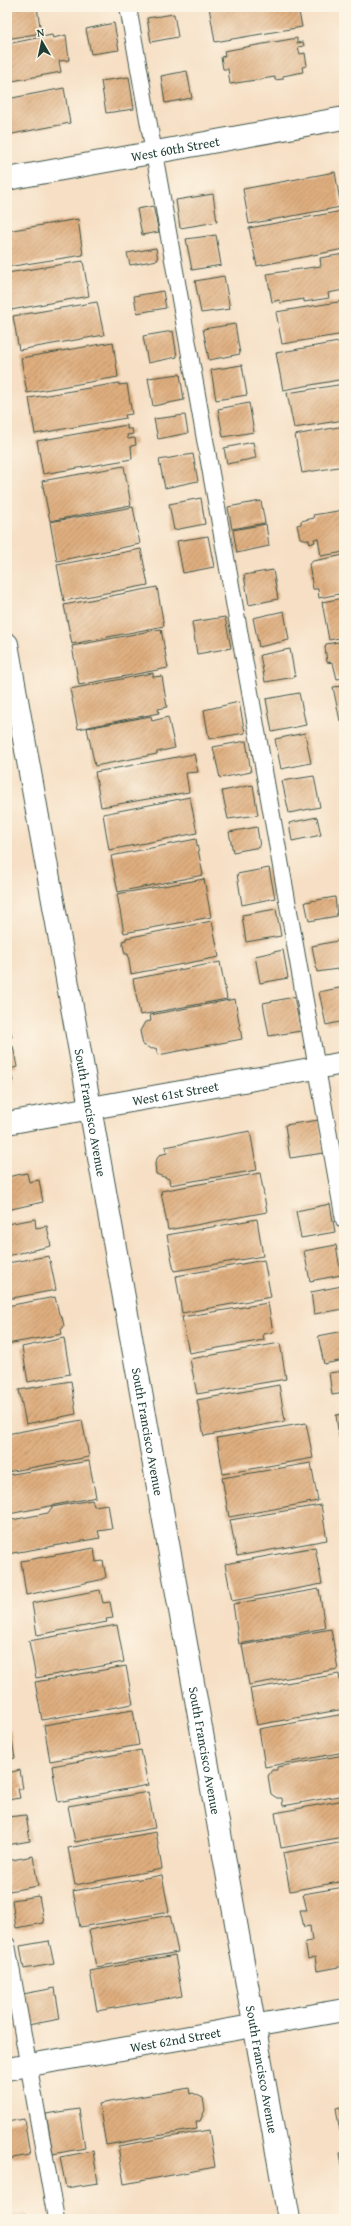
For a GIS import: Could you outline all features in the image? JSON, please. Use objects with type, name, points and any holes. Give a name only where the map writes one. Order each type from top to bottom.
[{"type":"street","name":"West 60th Street","points":[[7,179],[344,118]]},
{"type":"street","name":"South Francisco Avenue","points":[[7,644],[290,2219]]},
{"type":"street","name":"West 61st Street","points":[[7,1123],[344,1063]]},
{"type":"street","name":"West 62nd Street","points":[[7,2069],[344,2010]]},
{"type":"lane","points":[[128,7],[344,1220]]},
{"type":"lane","points":[[7,1945],[56,2219]]},
{"type":"building","points":[[7,7],[37,7],[41,33],[7,39]]},
{"type":"building","points":[[209,7],[298,7],[302,27],[215,42]]},
{"type":"building","points":[[174,14],[178,37],[151,42],[147,18]]},
{"type":"building","points":[[114,23],[119,50],[91,54],[86,29]]},
{"type":"building","points":[[52,35],[53,38],[66,35],[69,60],[59,61],[61,72],[7,82],[7,44]]},
{"type":"building","points":[[297,38],[297,43],[303,42],[304,46],[298,47],[300,54],[305,53],[307,66],[302,67],[303,72],[283,76],[283,79],[275,80],[275,77],[230,84],[228,69],[223,69],[221,57],[225,56],[224,51]]},
{"type":"building","points":[[187,71],[192,98],[165,103],[161,76]]},
{"type":"building","points":[[129,77],[134,109],[106,113],[101,81]]},
{"type":"building","points":[[64,88],[70,123],[7,135],[7,99]]},
{"type":"building","points":[[335,172],[341,207],[249,224],[243,189]]},
{"type":"building","points":[[213,194],[217,222],[180,228],[176,200]]},
{"type":"building","points":[[153,206],[159,232],[142,235],[137,209]]},
{"type":"building","points":[[342,211],[344,249],[257,266],[249,228]]},
{"type":"building","points":[[78,219],[83,255],[7,267],[7,231]]},
{"type":"building","points":[[216,235],[221,265],[192,270],[186,239]]},
{"type":"building","points":[[156,248],[158,260],[130,265],[127,253]]},
{"type":"building","points":[[344,254],[344,290],[328,293],[329,298],[304,302],[304,299],[280,303],[279,300],[272,302],[267,274],[321,266],[320,258]]},
{"type":"building","points":[[83,261],[89,296],[11,310],[7,273]]},
{"type":"building","points":[[224,276],[230,309],[201,313],[195,281]]},
{"type":"building","points":[[163,291],[166,308],[137,313],[134,296]]},
{"type":"building","points":[[344,301],[344,334],[282,344],[276,312]]},
{"type":"building","points":[[97,302],[104,335],[19,350],[13,316]]},
{"type":"building","points":[[235,324],[240,354],[209,360],[203,329]]},
{"type":"building","points":[[173,331],[177,357],[148,363],[143,336]]},
{"type":"building","points":[[344,341],[344,379],[283,390],[276,353]]},
{"type":"building","points":[[113,342],[118,377],[27,393],[21,358]]},
{"type":"building","points":[[242,365],[247,395],[216,400],[211,370]]},
{"type":"building","points":[[180,374],[184,400],[153,406],[148,378]]},
{"type":"building","points":[[119,383],[119,385],[127,384],[132,414],[125,415],[126,418],[35,434],[29,398]]},
{"type":"building","points":[[344,384],[344,420],[294,428],[287,393]]},
{"type":"building","points":[[249,403],[254,432],[223,437],[218,409]]},
{"type":"building","points":[[185,415],[188,433],[158,439],[154,419]]},
{"type":"building","points":[[127,425],[127,429],[132,429],[133,434],[127,435],[128,439],[135,438],[136,445],[131,446],[132,459],[43,474],[37,441]]},
{"type":"building","points":[[344,426],[344,466],[302,473],[295,435]]},
{"type":"building","points":[[253,442],[256,458],[227,464],[224,448]]},
{"type":"building","points":[[193,454],[198,481],[165,488],[159,460]]},
{"type":"building","points":[[124,466],[131,505],[50,521],[42,481]]},
{"type":"building","points":[[201,498],[205,524],[174,530],[169,504]]},
{"type":"building","points":[[261,501],[265,523],[232,529],[228,507]]},
{"type":"building","points":[[133,507],[140,544],[57,561],[50,522]]},
{"type":"building","points":[[344,510],[344,552],[321,556],[318,538],[314,539],[315,542],[310,544],[309,540],[300,538],[297,525],[301,524],[301,521],[314,518],[313,515]]},
{"type":"building","points":[[266,524],[269,546],[237,553],[233,530]]},
{"type":"building","points":[[208,536],[214,567],[183,573],[177,541]]},
{"type":"building","points":[[141,549],[148,585],[64,601],[57,565]]},
{"type":"building","points":[[344,555],[344,593],[319,598],[318,589],[313,589],[309,564],[313,561]]},
{"type":"building","points":[[273,570],[278,599],[249,605],[244,575]]},
{"type":"building","points":[[157,587],[164,626],[72,644],[64,605]]},
{"type":"building","points":[[344,598],[344,637],[329,640],[322,602]]},
{"type":"building","points":[[284,611],[289,640],[259,647],[253,618]]},
{"type":"building","points":[[225,617],[231,648],[197,654],[192,622]]},
{"type":"building","points":[[161,629],[168,668],[79,685],[72,646]]},
{"type":"building","points":[[344,641],[344,678],[337,679],[333,663],[327,662],[325,647],[326,644]]},
{"type":"building","points":[[290,649],[295,677],[265,682],[260,655]]},
{"type":"building","points":[[153,673],[153,677],[162,676],[167,707],[158,709],[159,713],[78,729],[70,689]]},
{"type":"building","points":[[344,686],[344,720],[340,721],[333,687]]},
{"type":"building","points":[[299,693],[306,725],[272,732],[266,699]]},
{"type":"building","points":[[239,702],[245,733],[209,739],[204,710]]},
{"type":"building","points":[[151,716],[152,721],[168,717],[175,748],[157,752],[157,754],[95,766],[87,728]]},
{"type":"building","points":[[305,733],[311,763],[281,769],[275,739]]},
{"type":"building","points":[[246,741],[251,772],[220,778],[213,747]]},
{"type":"building","points":[[194,754],[198,772],[186,773],[189,792],[101,807],[95,772]]},
{"type":"building","points":[[314,776],[320,807],[289,813],[282,781]]},
{"type":"building","points":[[253,785],[258,815],[228,819],[222,791]]},
{"type":"building","points":[[190,797],[197,833],[109,850],[103,814]]},
{"type":"building","points":[[317,817],[321,835],[292,841],[289,823]]},
{"type":"building","points":[[257,827],[260,847],[233,852],[229,832]]},
{"type":"building","points":[[196,839],[203,875],[118,892],[111,856]]},
{"type":"building","points":[[269,868],[275,898],[242,905],[237,874]]},
{"type":"building","points":[[204,879],[211,917],[124,933],[117,894]]},
{"type":"building","points":[[335,897],[337,916],[309,921],[305,902]]},
{"type":"building","points":[[276,909],[281,936],[246,942],[242,915]]},
{"type":"building","points":[[212,921],[219,957],[131,974],[128,954],[125,954],[122,941],[126,940],[126,938]]},
{"type":"building","points":[[342,940],[344,968],[317,972],[312,946]]},
{"type":"building","points":[[283,950],[288,978],[260,983],[255,956]]},
{"type":"building","points":[[220,962],[227,999],[140,1015],[133,979]]},
{"type":"building","points":[[344,987],[344,1021],[326,1025],[319,992]]},
{"type":"building","points":[[294,997],[301,1031],[269,1036],[263,1003]]},
{"type":"building","points":[[235,999],[242,1039],[158,1055],[156,1048],[152,1049],[143,1045],[140,1031],[145,1022],[151,1021],[150,1015]]},
{"type":"building","points":[[7,1015],[12,1037],[7,1038]]},
{"type":"building","points":[[13,1046],[17,1067],[10,1069],[13,1081],[7,1082],[7,1048]]},
{"type":"building","points":[[344,1115],[344,1129],[343,1129],[341,1116]]},
{"type":"building","points":[[319,1120],[324,1153],[290,1158],[285,1125]]},
{"type":"building","points":[[250,1131],[257,1170],[170,1185],[169,1179],[156,1174],[155,1163],[159,1155],[167,1153],[165,1147]]},
{"type":"building","points":[[27,1173],[29,1182],[39,1180],[43,1202],[7,1210],[7,1177]]},
{"type":"building","points":[[260,1173],[267,1212],[168,1230],[161,1191]]},
{"type":"building","points":[[330,1204],[335,1232],[301,1238],[296,1211]]},
{"type":"building","points":[[35,1219],[36,1228],[47,1226],[51,1246],[7,1256],[7,1224]]},
{"type":"building","points":[[257,1219],[263,1256],[174,1271],[167,1235]]},
{"type":"building","points":[[336,1245],[341,1275],[310,1281],[304,1251]]},
{"type":"building","points":[[49,1256],[56,1290],[7,1299],[7,1263]]},
{"type":"building","points":[[264,1260],[271,1297],[182,1313],[176,1276]]},
{"type":"building","points":[[342,1286],[344,1309],[314,1314],[311,1292]]},
{"type":"building","points":[[55,1297],[59,1314],[62,1317],[64,1326],[61,1330],[62,1334],[7,1344],[7,1306]]},
{"type":"building","points":[[268,1303],[273,1332],[263,1334],[264,1340],[189,1353],[182,1317]]},
{"type":"building","points":[[344,1331],[344,1360],[324,1364],[318,1336]]},
{"type":"building","points":[[64,1338],[70,1374],[28,1382],[22,1347]]},
{"type":"building","points":[[280,1343],[286,1379],[197,1394],[190,1359]]},
{"type":"building","points":[[344,1371],[344,1393],[332,1395],[329,1373]]},
{"type":"building","points":[[71,1381],[76,1414],[26,1424],[19,1390]]},
{"type":"building","points":[[279,1385],[285,1421],[204,1436],[197,1400]]},
{"type":"building","points":[[344,1414],[344,1437],[339,1437],[336,1415]]},
{"type":"building","points":[[82,1420],[89,1457],[7,1472],[7,1434]]},
{"type":"building","points":[[306,1423],[313,1458],[223,1474],[217,1438]]},
{"type":"building","points":[[89,1461],[96,1497],[9,1514],[7,1475]]},
{"type":"building","points":[[311,1463],[318,1501],[229,1517],[222,1478]]},
{"type":"building","points":[[92,1500],[94,1506],[108,1504],[112,1529],[98,1531],[100,1538],[7,1554],[7,1521],[48,1513],[52,1507]]},
{"type":"building","points":[[321,1505],[327,1540],[237,1556],[230,1520]]},
{"type":"building","points":[[315,1547],[322,1584],[232,1601],[225,1564]]},
{"type":"building","points":[[94,1548],[96,1562],[103,1561],[106,1577],[100,1580],[26,1595],[21,1561]]},
{"type":"building","points":[[319,1589],[325,1628],[239,1644],[233,1604]]},
{"type":"building","points":[[100,1590],[103,1603],[110,1602],[113,1618],[106,1619],[107,1622],[37,1635],[32,1603]]},
{"type":"building","points":[[117,1625],[124,1662],[36,1678],[29,1641]]},
{"type":"building","points":[[331,1629],[338,1669],[249,1685],[242,1645]]},
{"type":"building","points":[[126,1666],[133,1704],[42,1720],[35,1682]]},
{"type":"building","points":[[339,1674],[344,1709],[257,1725],[250,1689]]},
{"type":"building","points":[[133,1710],[139,1745],[50,1761],[44,1725]]},
{"type":"building","points":[[344,1714],[344,1752],[265,1767],[259,1729]]},
{"type":"building","points":[[7,1729],[10,1729],[15,1758],[7,1760]]},
{"type":"building","points":[[141,1750],[148,1785],[58,1802],[52,1766]]},
{"type":"building","points":[[344,1755],[344,1795],[283,1806],[282,1798],[277,1798],[271,1794],[268,1776],[272,1770],[277,1770],[277,1767]]},
{"type":"building","points":[[20,1770],[23,1789],[18,1789],[20,1798],[7,1800],[7,1773]]},
{"type":"building","points":[[148,1792],[155,1828],[75,1842],[68,1806]]},
{"type":"building","points":[[344,1800],[344,1837],[281,1848],[275,1813]]},
{"type":"building","points":[[26,1815],[30,1841],[7,1845],[7,1817]]},
{"type":"building","points":[[156,1832],[162,1869],[75,1885],[68,1848]]},
{"type":"building","points":[[344,1842],[344,1881],[290,1891],[283,1853]]},
{"type":"building","points":[[33,1856],[38,1886],[9,1891],[7,1861]]},
{"type":"building","points":[[162,1875],[169,1912],[80,1927],[73,1891]]},
{"type":"building","points":[[344,1887],[344,1966],[317,1971],[315,1957],[308,1959],[305,1942],[312,1941],[310,1926],[304,1927],[300,1910],[307,1910],[303,1894]]},
{"type":"building","points":[[39,1896],[44,1923],[16,1928],[12,1900]]},
{"type":"building","points":[[170,1915],[178,1952],[96,1967],[89,1930]]},
{"type":"building","points":[[49,1941],[54,1964],[24,1969],[20,1946]]},
{"type":"building","points":[[175,1955],[182,1996],[97,2011],[90,1971]]},
{"type":"building","points":[[55,1988],[60,2019],[28,2025],[23,1994]]},
{"type":"building","points":[[189,2088],[190,2094],[193,2093],[203,2098],[205,2110],[200,2121],[196,2121],[197,2129],[106,2145],[99,2104]]},
{"type":"building","points":[[344,2106],[344,2143],[342,2143],[336,2108]]},
{"type":"building","points":[[79,2109],[85,2148],[53,2154],[46,2114]]},
{"type":"building","points":[[24,2119],[30,2155],[7,2159],[7,2122]]},
{"type":"building","points":[[209,2130],[215,2167],[124,2184],[118,2146]]},
{"type":"building","points":[[93,2151],[98,2183],[66,2188],[60,2157]]},
{"type":"building","points":[[344,2152],[344,2172],[343,2172],[340,2153]]},
{"type":"building","points":[[26,2214],[27,2219],[7,2219],[7,2217]]}]
